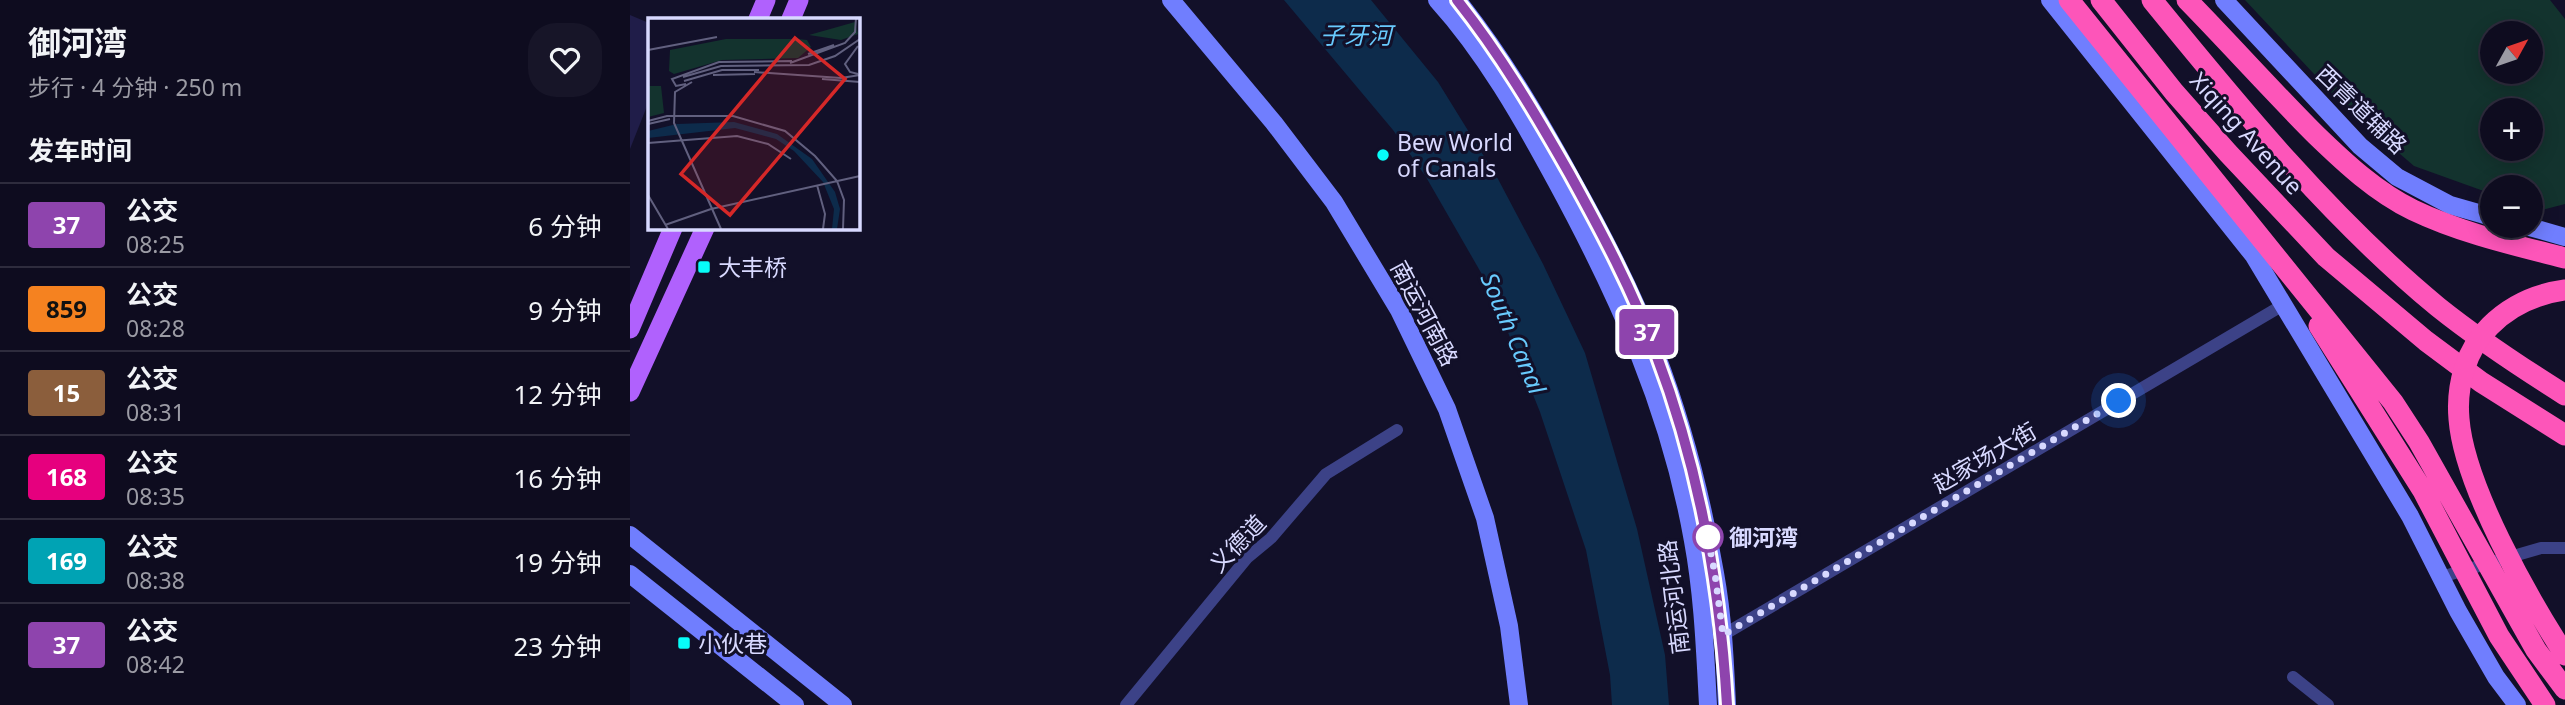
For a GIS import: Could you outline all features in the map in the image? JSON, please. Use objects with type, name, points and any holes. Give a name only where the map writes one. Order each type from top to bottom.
[{"type":"highway","points":[[2069,0],[2393,402],[2536,650],[2565,689]]},
{"type":"highway","name":"Xiqing Avenue","points":[[2101,0],[2174,92],[2326,257],[2426,341],[2481,382],[2565,435]]},
{"type":"highway","name":"Xiqing Avenue","points":[[2152,0],[2247,115],[2325,201],[2389,263],[2471,332],[2565,395]]},
{"type":"highway","points":[[2187,0],[2261,79],[2364,179],[2410,209],[2493,240],[2565,258]]},
{"type":"highway","points":[[2285,270],[2423,491],[2500,636],[2545,705]]},
{"type":"highway","points":[[2565,290],[2529,298],[2503,313],[2486,329],[2473,346],[2460,383],[2459,419],[2466,456],[2502,543],[2546,626],[2565,655]]},
{"type":"main road","points":[[758,18],[766,0]]},
{"type":"main road","points":[[791,18],[799,0]]},
{"type":"main road","points":[[630,329],[673,229]]},
{"type":"main road","points":[[630,392],[705,229]]},
{"type":"street","name":"南运河南路","points":[[1171,0],[1274,123],[1334,202],[1399,310],[1447,409],[1485,518],[1509,626],[1519,705]]},
{"type":"street","points":[[2050,0],[2254,256],[2410,516],[2496,677],[2517,705]]},
{"type":"street","name":"西青道辅路","points":[[2224,0],[2360,146],[2397,177],[2450,205],[2480,214]]},
{"type":"street","name":"南运河北路","points":[[1445,1],[1526,127],[1572,210],[1630,327],[1664,422],[1693,541],[1727,705]]},
{"type":"street","name":"赵家场大街","points":[[1714,636],[2283,305]]},
{"type":"street","name":"义德道","points":[[1126,705],[1247,558],[1271,538],[1326,474],[1397,430]]},
{"type":"street","points":[[630,535],[843,705]]},
{"type":"street","points":[[2441,577],[2541,548],[2565,548]]},
{"type":"street","points":[[630,573],[794,705]]},
{"type":"street","name":"南运河北路","points":[[1708,705],[1714,636]]},
{"type":"street","points":[[2292,677],[2328,705]]},
{"type":"green space","points":[[2245,0],[2550,0],[2565,19],[2565,204],[2543,210],[2543,175],[2480,175],[2480,190],[2414,166],[2343,105]]},
{"type":"water","name":"子牙河","points":[[1284,0],[1371,0],[1438,82],[1498,179],[1543,264],[1585,353],[1637,529],[1665,655],[1669,705],[1612,705],[1610,675],[1586,550],[1540,412],[1491,290],[1426,177],[1393,130]]},
{"type":"building","points":[[630,15],[648,23],[648,104],[630,149]]},
{"type":"bus line","name":"37","points":[[1457,0],[1512,77],[1559,155],[1605,241],[1656,353],[1675,408],[1698,492],[1715,574],[1723,635],[1727,705]]},
{"type":"place","name":"Bew World of Canals","points":[[1383,155]]},
{"type":"place","name":"大丰桥","points":[[704,267]]},
{"type":"place","name":"御河湾","points":[[1708,537]]},
{"type":"place","name":"小伙巷","points":[[684,643]]},
{"type":"route","points":[[1708,537],[1707,533],[1723,635],[2119,401]]},
{"type":"water label","name":"South Canal","points":[[1514,333]]}]
